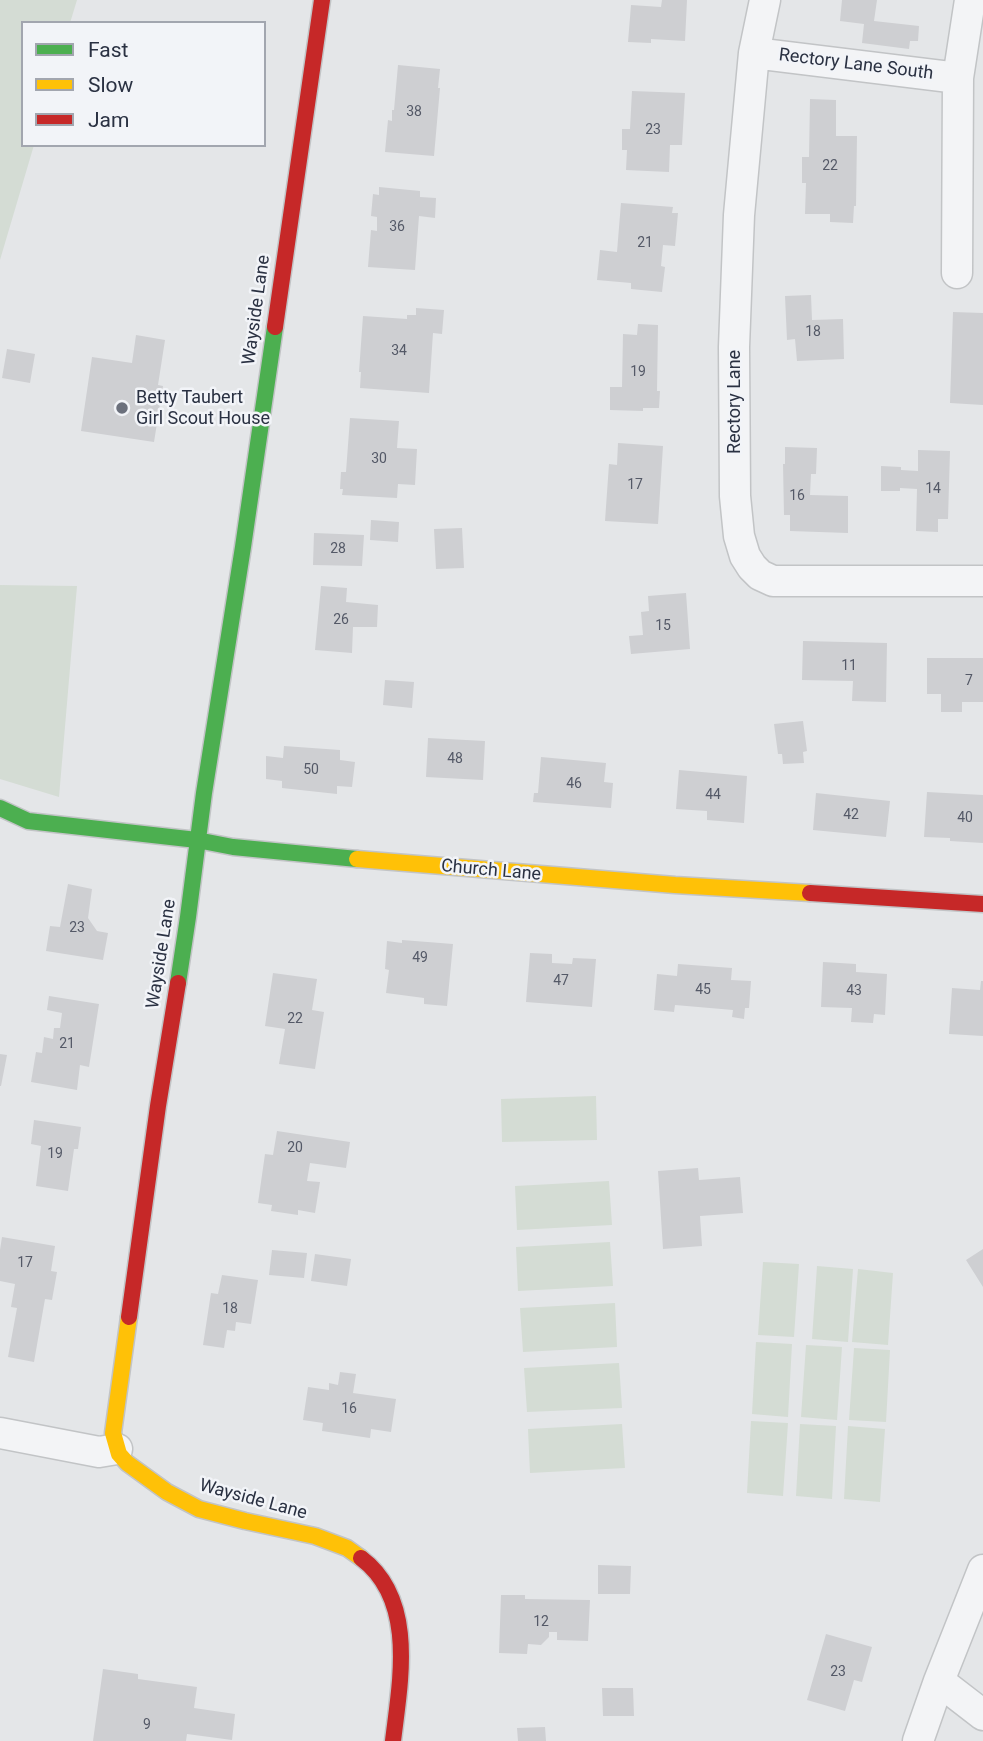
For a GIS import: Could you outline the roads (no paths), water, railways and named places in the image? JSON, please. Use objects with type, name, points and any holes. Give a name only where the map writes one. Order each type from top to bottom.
[{"type":"street","name":"Wayside Lane","points":[[322,0],[243,547],[197,840],[113,1433],[119,1454],[127,1463],[167,1492],[199,1509],[315,1535],[348,1548],[367,1563],[390,1595],[398,1622],[402,1666],[393,1741]]},
{"type":"street","name":"Rectory Lane","points":[[765,0],[754,52],[739,215],[734,346],[735,496],[739,536],[745,555],[760,575],[773,581],[983,581]]},
{"type":"street","name":"Rectory Lane South","points":[[957,273],[958,78],[970,0]]},
{"type":"street","name":"Rectory Lane South","points":[[754,52],[958,78]]},
{"type":"street","name":"Church Lane","points":[[0,808],[14,822],[197,840],[233,848],[458,869],[983,904]]},
{"type":"street","points":[[0,1433],[99,1452],[117,1449]]},
{"type":"street","points":[[918,1741],[983,1570]]},
{"type":"street","points":[[939,1681],[983,1714]]},
{"type":"place","name":"Betty Taubert Girl Scout House","points":[[122,408]]}]
